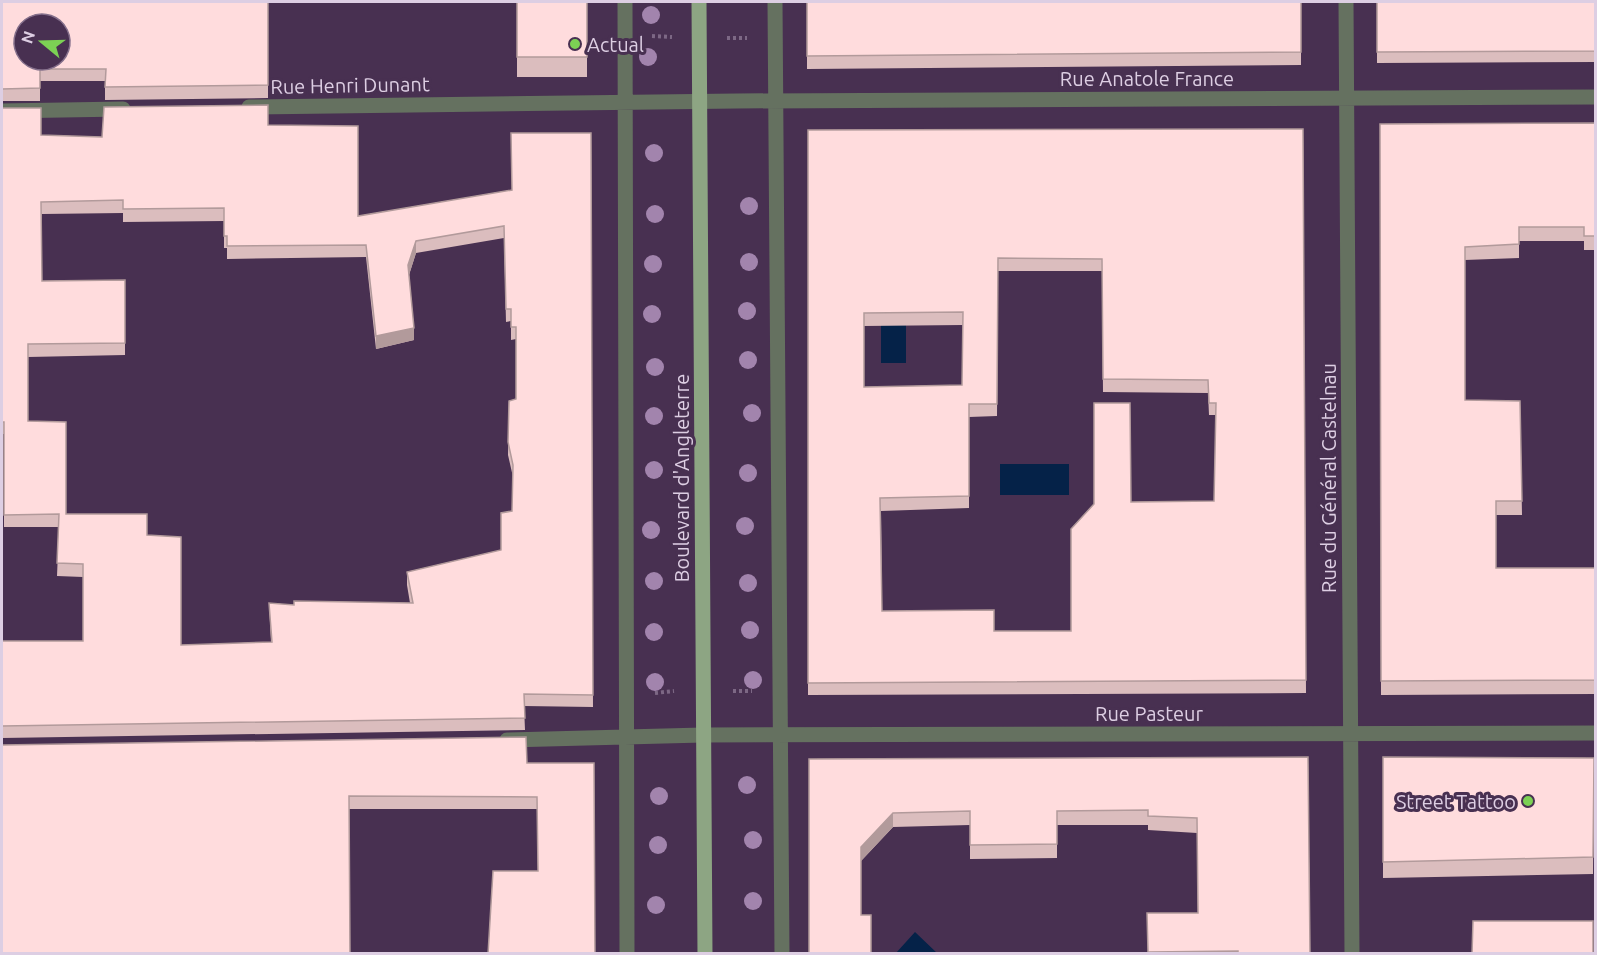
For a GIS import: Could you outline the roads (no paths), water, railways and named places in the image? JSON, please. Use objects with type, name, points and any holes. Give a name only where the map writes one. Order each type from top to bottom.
[{"type":"main road","name":"Boulevard d'Angleterre","points":[[699,2],[705,954]]},
{"type":"street","points":[[625,2],[627,954]]},
{"type":"street","points":[[775,2],[782,954]]},
{"type":"street","name":"Rue du Général Castelnau","points":[[1346,2],[1352,954]]},
{"type":"street","name":"Rue Anatole France","points":[[699,101],[1596,97]]},
{"type":"street","name":"Rue Henri Dunant","points":[[237,108],[699,101]]},
{"type":"street","points":[[2,111],[143,109]]},
{"type":"street","name":"Rue Pasteur","points":[[490,740],[703,735],[1596,733]]},
{"type":"water","points":[[906,316],[906,363],[881,363],[881,317]]},
{"type":"water","points":[[1000,464],[1069,464],[1069,495],[1000,495]]},
{"type":"water","points":[[915,932],[937,953],[896,953]]},
{"type":"place","name":"Actual","points":[[575,44]]},
{"type":"place","name":"Street Tattoo","points":[[1528,801]]}]
